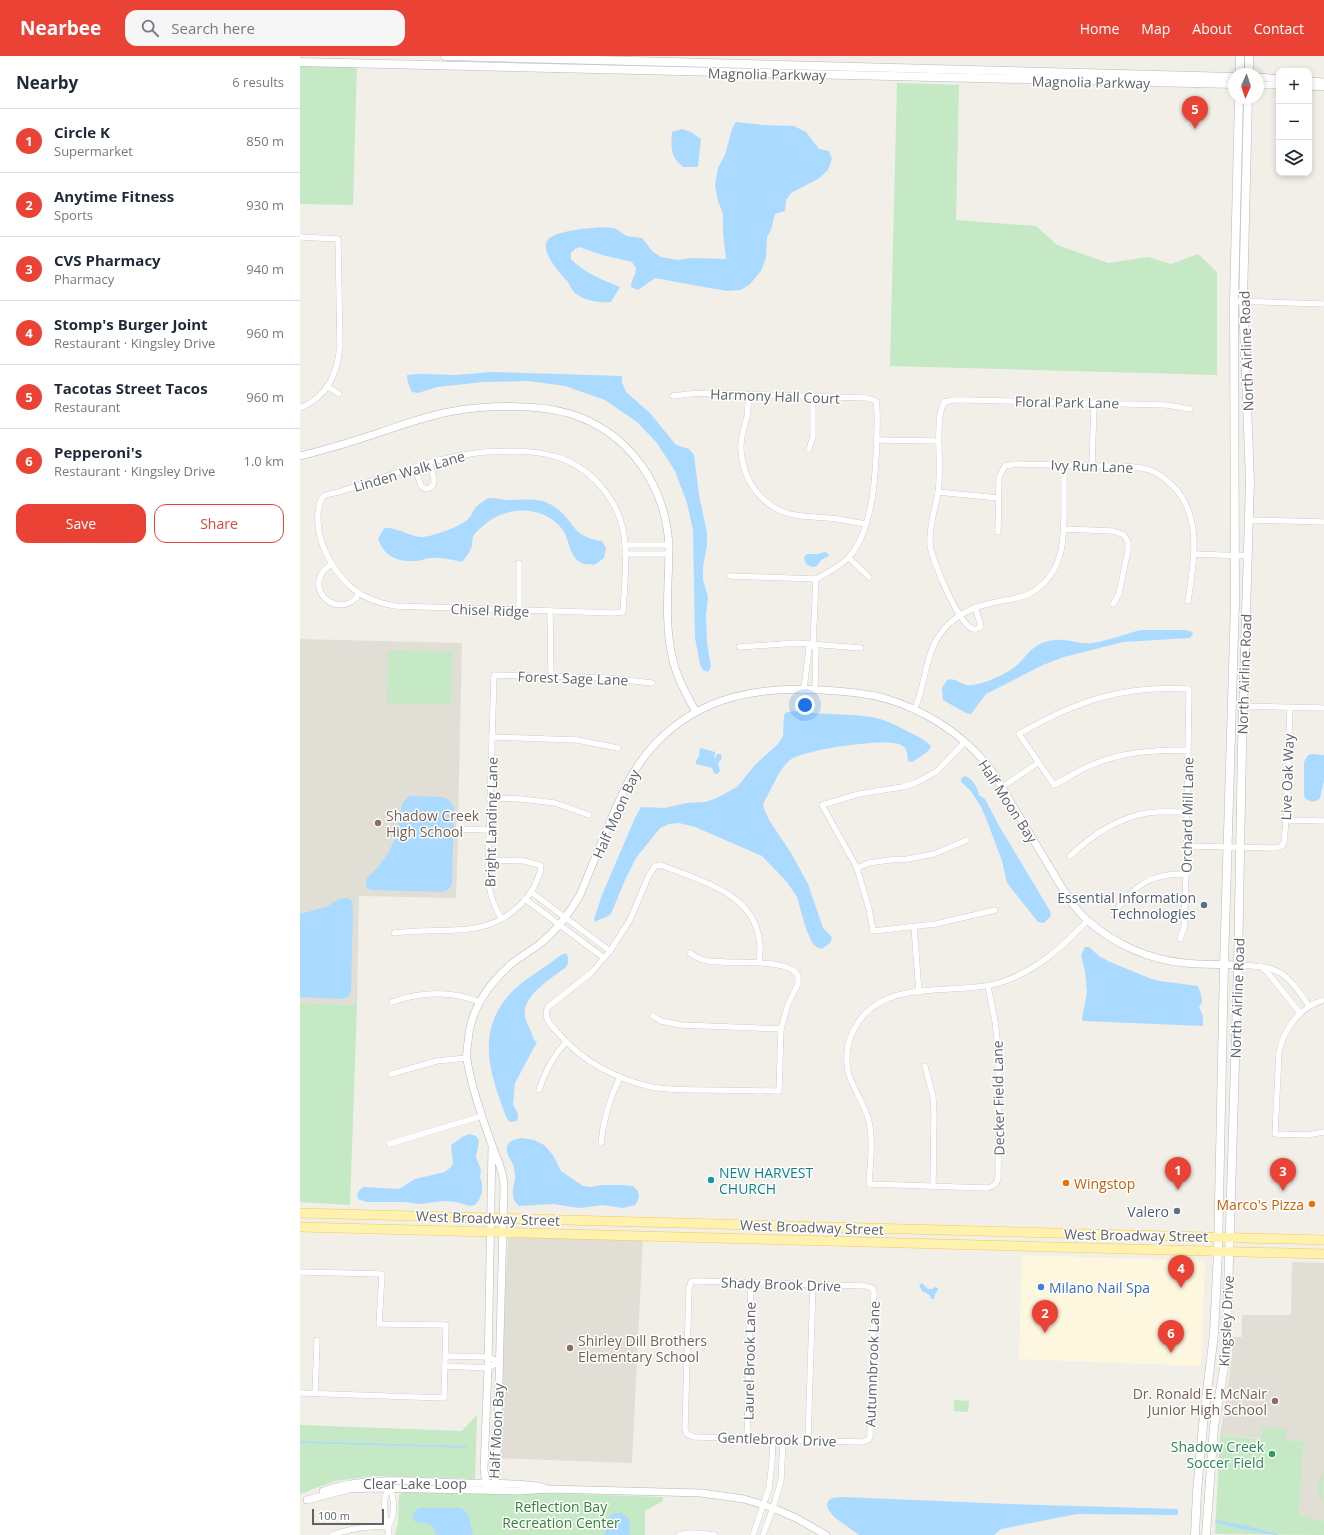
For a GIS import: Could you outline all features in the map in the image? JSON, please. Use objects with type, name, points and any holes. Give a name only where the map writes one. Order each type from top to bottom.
[{"type":"main road","name":"Magnolia Parkway","points":[[445,56],[539,58],[1228,84]]},
{"type":"main road","points":[[1240,56],[1240,68]]},
{"type":"main road","points":[[1249,56],[1249,68]]},
{"type":"main road","points":[[485,66],[486,62],[524,62],[539,58]]},
{"type":"main road","name":"Magnolia Parkway","points":[[300,62],[958,74],[1228,77]]},
{"type":"main road","name":"North Airline Road","points":[[1218,1251],[1221,1076],[1235,602],[1234,301],[1239,104]]},
{"type":"main road","name":"North Airline Road","points":[[1229,1251],[1250,481],[1243,301],[1248,104]]},
{"type":"main road","points":[[1235,411],[1248,411]]},
{"type":"main road","points":[[1221,1076],[1234,1076]]},
{"type":"main road","name":"West Broadway Street","points":[[300,1213],[1322,1240]]},
{"type":"main road","points":[[388,1215],[404,1219],[420,1220],[424,1224],[425,1230]]},
{"type":"main road","name":"West Broadway Street","points":[[300,1227],[1324,1254]]},
{"type":"main road","points":[[1282,1253],[1292,1250],[1315,1249],[1322,1240]]},
{"type":"main road","name":"Kingsley Drive","points":[[1195,1535],[1203,1425],[1214,1334],[1218,1251]]},
{"type":"main road","name":"Kingsley Drive","points":[[1206,1535],[1214,1426],[1224,1368],[1227,1335],[1229,1251]]},
{"type":"main road","points":[[1203,1425],[1214,1426]]},
{"type":"street","points":[[1264,78],[1276,79]]},
{"type":"street","points":[[1312,81],[1324,82]]},
{"type":"street","points":[[1264,85],[1276,86]]},
{"type":"street","points":[[1312,86],[1324,87]]},
{"type":"street","points":[[300,237],[338,239],[340,346],[335,374],[328,387],[315,400],[300,408]]},
{"type":"street","points":[[1234,301],[1324,304]]},
{"type":"street","points":[[328,387],[340,394]]},
{"type":"street","name":"Harmony Hall Court","points":[[673,396],[708,394],[867,398],[876,401],[877,440]]},
{"type":"street","points":[[749,395],[741,450],[747,475],[759,496],[767,503],[794,514],[865,524]]},
{"type":"street","points":[[808,449],[812,437],[813,396]]},
{"type":"street","name":"Floral Park Lane","points":[[938,441],[941,408],[944,402],[954,400],[1166,404],[1190,409]]},
{"type":"street","points":[[1092,466],[1094,403]]},
{"type":"street","points":[[300,456],[358,440],[427,416],[483,407],[552,410],[571,414],[595,424],[629,449],[645,469],[664,508],[670,545],[668,615],[670,649],[679,680],[696,712]]},
{"type":"street","points":[[730,576],[816,580],[833,570],[849,558],[859,541],[865,524],[874,488],[877,440],[938,441],[938,492],[930,531],[932,556],[947,591],[960,615],[974,630],[979,628],[980,622],[975,607]]},
{"type":"street","name":"Linden Walk Lane","points":[[320,502],[325,495],[339,492],[429,463],[468,454],[500,452],[543,454],[568,461],[584,471],[605,491],[618,514],[625,545],[623,612]]},
{"type":"street","points":[[415,468],[422,486],[426,489],[431,488],[434,486],[434,482],[429,463]]},
{"type":"street","name":"Ivy Run Lane","points":[[998,498],[999,477],[1005,466],[1015,464],[1134,467],[1151,471],[1162,476],[1174,487],[1186,503],[1191,518],[1194,533],[1192,578],[1188,601]]},
{"type":"street","points":[[914,710],[921,690],[928,658],[934,642],[946,627],[960,615],[975,607],[1029,594],[1041,586],[1051,575],[1059,561],[1062,549],[1064,529],[1064,465]]},
{"type":"street","points":[[938,492],[998,498],[998,532]]},
{"type":"street","name":"Chisel Ridge","points":[[320,502],[318,518],[320,534],[325,550],[332,564],[352,588],[380,603],[395,606],[519,611],[623,612]]},
{"type":"street","points":[[1249,520],[1324,522]]},
{"type":"street","points":[[1064,529],[1113,531],[1124,535],[1128,542],[1128,550],[1119,594],[1113,604]]},
{"type":"street","points":[[625,545],[670,545]]},
{"type":"street","points":[[625,554],[669,554]]},
{"type":"street","points":[[1193,554],[1248,556]]},
{"type":"street","points":[[849,558],[869,577]]},
{"type":"street","points":[[519,563],[519,611]]},
{"type":"street","points":[[332,564],[325,569],[319,582],[323,597],[334,605],[343,605],[354,600],[360,593]]},
{"type":"street","points":[[814,689],[816,650],[813,644],[816,580]]},
{"type":"street","points":[[550,611],[551,676]]},
{"type":"street","points":[[804,689],[809,648],[813,644]]},
{"type":"street","points":[[739,647],[813,644],[861,648]]},
{"type":"street","name":"Forest Sage Lane","points":[[494,676],[608,678],[652,683]]},
{"type":"street","name":"Bright Landing Lane","points":[[494,676],[488,860],[489,892],[492,903],[501,918]]},
{"type":"street","name":"Half Moon Bay","points":[[495,1484],[502,1284],[503,1175],[482,1116],[466,1058],[469,1032],[479,1002],[490,986],[509,965],[543,941],[565,917],[580,895],[621,795],[637,766],[665,733],[696,712],[729,698],[753,692],[784,688],[814,689],[871,695],[884,698],[914,710],[942,725],[965,742],[984,762],[1002,786],[1066,894],[1087,921],[1120,944],[1153,958],[1184,964],[1224,964],[1268,967],[1283,974],[1296,987],[1309,1006]]},
{"type":"street","name":"Orchard Mill Lane","points":[[1038,763],[1019,734],[1049,717],[1095,698],[1149,688],[1189,689],[1186,874],[1184,928],[1180,939]]},
{"type":"street","points":[[1244,706],[1324,708]]},
{"type":"street","name":"Live Oak Way","points":[[1240,847],[1276,848],[1282,846],[1284,842],[1290,708]]},
{"type":"street","points":[[492,737],[577,740],[618,748]]},
{"type":"street","points":[[965,742],[936,772],[915,783],[902,787],[859,794],[822,805],[857,868],[869,909],[873,931],[914,927],[995,910]]},
{"type":"street","points":[[1002,786],[1038,763],[1054,785],[1087,768],[1118,756],[1146,751],[1188,750]]},
{"type":"street","points":[[489,798],[536,800],[555,803],[589,815]]},
{"type":"street","points":[[1070,856],[1082,844],[1119,821],[1147,813],[1188,812]]},
{"type":"street","points":[[1286,820],[1324,821]]},
{"type":"street","points":[[457,829],[488,830]]},
{"type":"street","points":[[857,868],[889,860],[908,859],[934,854],[967,840]]},
{"type":"street","points":[[1187,846],[1240,847]]},
{"type":"street","points":[[394,933],[416,930],[464,931],[484,926],[511,913],[531,892],[541,870],[540,866],[524,861],[488,860]]},
{"type":"street","points":[[690,953],[696,958],[711,962],[759,963],[787,967],[794,970],[798,975],[798,984],[788,1004],[780,1029],[779,1091],[662,1088],[640,1084],[620,1077],[597,1065],[572,1048],[547,1020],[546,1013],[548,1007],[578,985],[610,951],[630,920],[649,875],[655,866],[660,865],[666,867],[722,890],[740,903],[753,919],[756,928],[760,942],[759,963]]},
{"type":"street","points":[[1113,915],[1130,892],[1148,881],[1167,875],[1186,874]]},
{"type":"street","points":[[531,892],[610,951]]},
{"type":"street","points":[[525,899],[604,958]]},
{"type":"street","points":[[925,1066],[933,1097],[933,1187],[869,1184],[870,1136],[868,1117],[851,1080],[847,1062],[851,1035],[860,1019],[866,1012],[879,1002],[892,996],[920,992],[971,989],[988,986],[1013,978],[1031,969],[1062,947],[1087,921]]},
{"type":"street","points":[[914,927],[920,992]]},
{"type":"street","points":[[1259,966],[1268,973],[1300,1013]]},
{"type":"street","name":"Decker Field Lane","points":[[933,1187],[987,1188],[994,1186],[998,1179],[1000,1078],[995,1021],[988,986]]},
{"type":"street","points":[[392,1002],[406,997],[435,993],[467,998],[479,1002]]},
{"type":"street","points":[[1324,1000],[1309,1006],[1300,1013],[1290,1024],[1281,1041],[1279,1052],[1275,1134],[1307,1135],[1324,1132]]},
{"type":"street","points":[[653,1016],[661,1021],[681,1025],[780,1029]]},
{"type":"street","points":[[539,1090],[546,1070],[552,1059],[566,1042]]},
{"type":"street","points":[[391,1074],[437,1061],[466,1058]]},
{"type":"street","points":[[601,1143],[608,1106],[620,1077]]},
{"type":"street","points":[[389,1144],[482,1116]]},
{"type":"street","name":"Half Moon Bay","points":[[487,1487],[484,1469],[492,1218],[492,1146]]},
{"type":"street","points":[[300,1272],[382,1274],[379,1324],[446,1325],[444,1398],[300,1392]]},
{"type":"street","name":"Shady Brook Drive","points":[[686,1434],[688,1288],[691,1282],[813,1284],[866,1286],[872,1288]]},
{"type":"street","points":[[490,1283],[502,1284]]},
{"type":"street","name":"Laurel Brook Lane","points":[[747,1438],[751,1283]]},
{"type":"street","points":[[808,1440],[813,1284]]},
{"type":"street","name":"Autumnbrook Lane","points":[[868,1440],[870,1436],[874,1292],[872,1288]]},
{"type":"street","points":[[314,1393],[317,1340]]},
{"type":"street","points":[[446,1356],[488,1357],[499,1362]]},
{"type":"street","points":[[445,1366],[488,1368],[499,1362]]},
{"type":"street","name":"Gentlebrook Drive","points":[[686,1434],[694,1437],[783,1440],[862,1442],[868,1440]]},
{"type":"street","points":[[753,1535],[769,1488],[773,1439]]},
{"type":"street","points":[[763,1535],[781,1481],[783,1440]]},
{"type":"street","name":"Clear Lake Loop","points":[[300,1504],[320,1492],[347,1484],[372,1481],[389,1484],[487,1487],[534,1491],[550,1489],[701,1493],[744,1499],[773,1508],[796,1518],[826,1535]]},
{"type":"street","points":[[389,1484],[385,1494],[384,1517],[388,1526],[389,1535]]},
{"type":"street","name":"Clear Lake Loop","points":[[487,1487],[495,1484],[538,1486],[550,1489]]},
{"type":"street","points":[[332,1535],[350,1529],[368,1526],[388,1526]]},
{"type":"street","points":[[679,1535],[699,1533],[715,1535]]},
{"type":"shaded area","name":"Shadow Creek High School","points":[[300,639],[462,643],[458,822],[456,825],[458,837],[456,898],[359,896],[357,1005],[300,1003]]},
{"type":"shaded area","name":"Shirley Dill Brothers Elementary School","points":[[643,1236],[632,1463],[497,1458],[508,1238]]},
{"type":"shaded area","points":[[1022,1255],[1205,1261],[1201,1366],[1019,1359]]},
{"type":"shaded area","name":"Dr. Ronald E. McNair Junior High School","points":[[1292,1262],[1324,1263],[1324,1521],[1299,1514],[1304,1441],[1220,1436],[1231,1365],[1233,1337],[1242,1337],[1242,1315],[1291,1315]]},
{"type":"green space","points":[[300,63],[357,63],[353,205],[300,204]]},
{"type":"green space","points":[[897,83],[959,85],[956,220],[1036,226],[1057,245],[1108,263],[1148,257],[1171,264],[1198,254],[1217,272],[1217,375],[890,366]]},
{"type":"green space","points":[[388,650],[453,652],[451,704],[387,703]]},
{"type":"green space","points":[[300,1003],[357,1005],[350,1205],[300,1202]]},
{"type":"green space","points":[[954,1400],[969,1401],[968,1412],[954,1411]]},
{"type":"green space","points":[[477,1415],[475,1479],[374,1476],[335,1481],[300,1494],[300,1425],[462,1431]]},
{"type":"green space","points":[[1262,1427],[1287,1429],[1286,1440],[1304,1441],[1299,1514],[1324,1521],[1324,1535],[1215,1534],[1220,1436],[1261,1439]]},
{"type":"green space","points":[[1324,1471],[1324,1505],[1318,1488],[1321,1475]]},
{"type":"green space","name":"Reflection Bay Recreation Center","points":[[404,1492],[549,1493],[663,1497],[663,1501],[645,1511],[645,1535],[395,1535],[398,1522],[399,1495]]},
{"type":"water","points":[[736,122],[794,126],[806,132],[819,149],[829,151],[832,159],[828,170],[818,179],[791,193],[786,200],[785,211],[775,214],[771,230],[767,237],[766,258],[761,271],[750,284],[741,290],[728,291],[655,278],[638,290],[631,287],[636,268],[632,262],[602,255],[579,247],[571,253],[571,259],[576,264],[600,279],[620,287],[611,302],[589,300],[575,293],[554,266],[547,252],[546,246],[548,240],[553,236],[566,232],[594,228],[616,229],[627,236],[642,238],[653,252],[661,257],[678,260],[691,258],[726,259],[723,233],[723,214],[718,201],[715,185],[718,168],[725,155],[732,129]]},
{"type":"water","points":[[682,129],[691,132],[701,139],[698,167],[683,167],[676,159],[672,151],[672,132]]},
{"type":"water","points":[[492,372],[622,376],[622,382],[626,392],[650,413],[676,445],[689,449],[694,455],[699,495],[707,533],[703,580],[708,597],[706,615],[707,643],[711,667],[708,672],[703,670],[700,664],[695,638],[693,530],[687,503],[675,471],[657,443],[637,422],[605,400],[565,386],[528,381],[483,382],[437,387],[418,393],[412,392],[408,383],[407,375],[455,375]]},
{"type":"water","points":[[488,498],[507,500],[539,500],[555,507],[579,532],[592,539],[602,541],[606,548],[604,558],[594,565],[582,563],[574,557],[565,533],[554,521],[545,515],[524,511],[513,511],[502,514],[492,519],[477,531],[472,539],[472,546],[462,562],[439,558],[429,558],[420,561],[403,561],[388,554],[378,539],[384,528],[393,529],[420,537],[431,536],[446,531],[466,521],[476,507]]},
{"type":"water","points":[[825,552],[829,556],[821,560],[817,566],[812,567],[806,564],[804,557],[807,554]]},
{"type":"water","points":[[1142,630],[1186,630],[1192,632],[1193,634],[1190,638],[1123,642],[1064,657],[1043,665],[986,694],[971,714],[966,713],[943,700],[942,688],[947,680],[952,679],[969,685],[988,681],[1014,668],[1031,650],[1042,643],[1062,640],[1079,643],[1092,643],[1105,641]]},
{"type":"water","points":[[792,711],[876,718],[916,736],[925,741],[931,747],[926,753],[912,762],[908,761],[907,752],[903,746],[893,743],[845,746],[811,752],[798,756],[790,760],[782,769],[764,802],[763,806],[769,820],[791,853],[808,884],[823,928],[832,937],[830,943],[822,949],[813,944],[806,929],[797,897],[787,882],[762,856],[695,827],[679,823],[669,824],[660,828],[636,858],[611,914],[596,922],[594,919],[602,895],[641,807],[664,808],[687,803],[705,802],[717,798],[737,787],[755,765],[778,744],[783,736],[785,713]]},
{"type":"water","points":[[700,748],[715,752],[714,760],[717,754],[721,754],[722,758],[718,763],[720,771],[717,774],[714,773],[712,768],[696,764]]},
{"type":"water","points":[[1308,755],[1324,755],[1324,781],[1320,798],[1317,801],[1309,800],[1305,798],[1304,795],[1304,762]]},
{"type":"water","points":[[964,776],[970,778],[976,786],[979,795],[985,799],[998,824],[1050,911],[1051,916],[1044,923],[1038,922],[1007,883],[1002,861],[986,818],[980,805],[970,790],[961,782],[961,779]]},
{"type":"water","points":[[409,796],[442,797],[449,800],[454,807],[452,884],[448,890],[441,892],[373,890],[367,888],[367,878],[378,867],[389,852],[396,836],[402,804]]},
{"type":"water","points":[[347,898],[352,901],[353,907],[351,992],[348,997],[341,999],[300,997],[300,914],[326,907],[339,899]]},
{"type":"water","points":[[1085,947],[1089,947],[1099,956],[1108,961],[1149,978],[1198,986],[1202,1000],[1199,1007],[1203,1016],[1203,1026],[1083,1021],[1082,1019],[1087,992],[1085,971],[1081,955]]},
{"type":"water","points":[[566,953],[568,963],[566,967],[539,988],[528,1002],[525,1009],[526,1020],[534,1040],[537,1042],[515,1083],[513,1105],[518,1119],[517,1121],[510,1122],[507,1119],[496,1088],[489,1056],[489,1041],[492,1026],[498,1011],[514,990],[526,979]]},
{"type":"water","points":[[470,1134],[476,1136],[479,1141],[476,1157],[481,1170],[480,1177],[482,1183],[482,1192],[475,1205],[469,1206],[457,1202],[443,1201],[420,1204],[404,1202],[366,1202],[358,1199],[358,1192],[363,1187],[399,1189],[415,1179],[445,1172],[453,1164],[451,1145],[464,1136]]},
{"type":"water","points":[[522,1138],[534,1140],[544,1145],[553,1155],[561,1171],[583,1186],[633,1186],[637,1190],[639,1196],[638,1200],[635,1205],[623,1208],[603,1205],[579,1208],[553,1204],[519,1206],[513,1197],[515,1176],[513,1165],[507,1153],[507,1147],[508,1144],[514,1140]]},
{"type":"water","points":[[922,1283],[928,1289],[935,1287],[938,1288],[934,1299],[931,1299],[930,1295],[922,1291],[919,1285]]},
{"type":"water","points":[[843,1497],[1178,1509],[1178,1515],[1077,1514],[1001,1529],[994,1535],[859,1535],[834,1517],[828,1509],[827,1504],[829,1500]]},
{"type":"water","points":[[420,1508],[460,1508],[464,1510],[468,1516],[473,1535],[436,1535],[431,1525],[414,1521],[414,1513]]},
{"type":"water","points":[[616,1513],[622,1513],[629,1519],[630,1535],[605,1535],[608,1518]]},
{"type":"water","points":[[1216,1520],[1247,1526],[1280,1535],[1267,1534],[1230,1526],[1215,1522]]},
{"type":"waterway","points":[[300,1442],[466,1447]]},
{"type":"place","name":"Tacotas Street Tacos","points":[[1195,129]]},
{"type":"place","name":"Shadow Creek High School","points":[[378,823]]},
{"type":"place","name":"Essential Information Technologies","points":[[1204,905]]},
{"type":"place","name":"NEW HARVEST CHURCH","points":[[711,1180]]},
{"type":"place","name":"Wingstop","points":[[1066,1183]]},
{"type":"place","name":"Circle K","points":[[1178,1190]]},
{"type":"place","name":"CVS Pharmacy","points":[[1283,1191]]},
{"type":"place","name":"Marco's Pizza","points":[[1312,1204]]},
{"type":"place","name":"Valero","points":[[1177,1211]]},
{"type":"place","name":"Milano Nail Spa","points":[[1041,1287]]},
{"type":"place","name":"Stomp's Burger Joint","points":[[1181,1288]]},
{"type":"place","name":"Anytime Fitness","points":[[1045,1333]]},
{"type":"place","name":"Shirley Dill Brothers Elementary School","points":[[570,1348]]},
{"type":"place","name":"Pepperoni's","points":[[1171,1353]]},
{"type":"place","name":"Dr. Ronald E. McNair Junior High School","points":[[1275,1401]]},
{"type":"place","name":"Shadow Creek Soccer Field","points":[[1272,1454]]}]
